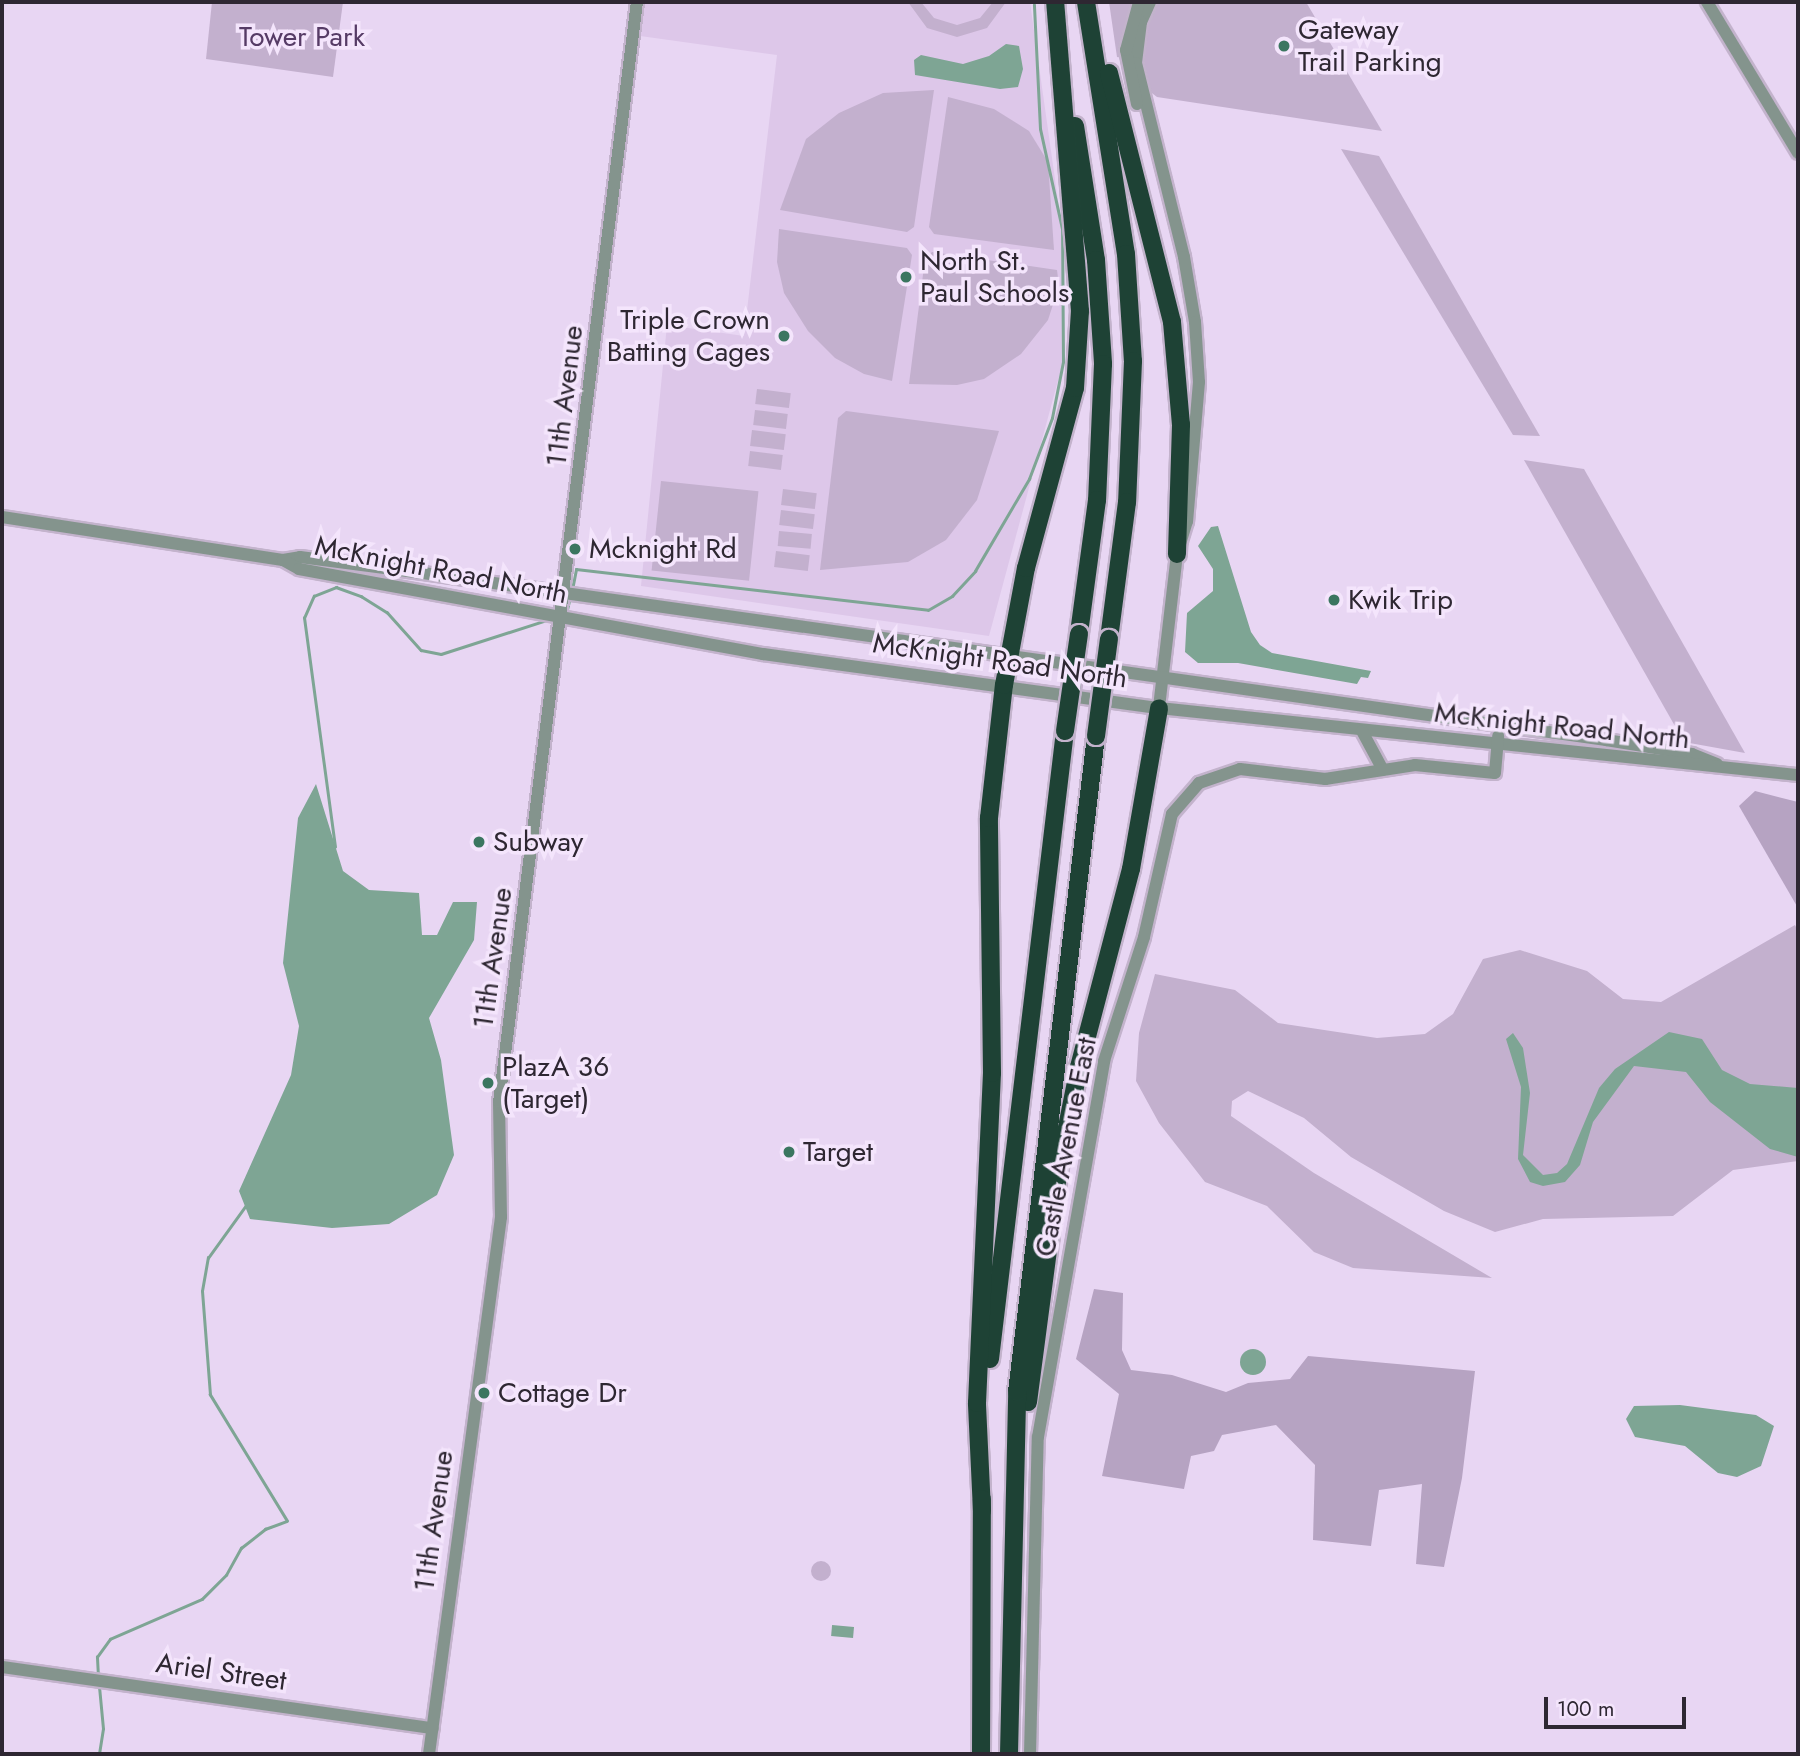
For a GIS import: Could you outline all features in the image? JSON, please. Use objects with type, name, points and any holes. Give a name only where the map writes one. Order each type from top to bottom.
[{"type":"highway","points":[[982,1511],[993,1335],[1065,731],[1098,489],[1103,364],[1094,248],[1055,2]]},
{"type":"highway","points":[[981,1754],[982,1511],[977,1403],[992,1073],[987,882],[989,818],[1004,685],[1026,568],[1076,375],[1080,311],[1055,2]]},
{"type":"highway","points":[[1087,2],[1172,322],[1181,425],[1177,554]]},
{"type":"highway","points":[[1009,1754],[1013,1516],[1023,1322],[1129,480],[1133,350],[1126,254],[1087,2]]},
{"type":"highway","points":[[1013,1516],[1059,1167],[1079,1067],[1131,869],[1159,708]]},
{"type":"street","name":"11th Avenue","points":[[429,1754],[501,1217],[499,1102],[563,618],[637,2]]},
{"type":"street","points":[[1139,2],[1128,36],[1127,64],[1135,99],[1148,113]]},
{"type":"street","points":[[1150,2],[1136,50],[1148,113],[1184,257],[1197,351],[1195,454],[1187,521],[1177,554],[1159,708]]},
{"type":"street","points":[[1707,2],[1798,153]]},
{"type":"street","name":"McKnight Road North","points":[[2,517],[283,560],[300,557],[1500,725],[1692,754],[1717,764]]},
{"type":"street","name":"McKnight Road North","points":[[283,560],[299,569],[763,654],[1159,708],[1691,766],[1717,764],[1798,775]]},
{"type":"street","points":[[1497,743],[1500,725]]},
{"type":"street","points":[[1362,731],[1383,770]]},
{"type":"street","name":"Castle Avenue East","points":[[1030,1754],[1038,1437],[1101,1071],[1144,937],[1166,827],[1186,794],[1227,771],[1255,769],[1325,779],[1432,765],[1495,774],[1497,743]]},
{"type":"street","name":"Ariel Street","points":[[2,1667],[433,1728]]},
{"type":"shaded area","name":"North St. Paul Schools","points":[[638,2],[1030,2],[1062,229],[1063,362],[989,636],[641,586],[667,325],[744,336],[777,55],[633,35]]},
{"type":"shaded area","points":[[1006,44],[1019,46],[1023,69],[1018,87],[1000,89],[915,75],[914,60],[921,55],[963,64],[989,56]]},
{"type":"shaded area","points":[[1218,526],[1251,632],[1260,645],[1272,653],[1371,671],[1368,678],[1361,677],[1357,684],[1238,663],[1198,663],[1185,652],[1187,613],[1213,591],[1213,569],[1198,546],[1211,527]]},
{"type":"shaded area","points":[[316,784],[343,871],[369,890],[419,893],[422,935],[437,935],[453,902],[477,902],[474,940],[429,1018],[441,1060],[454,1155],[437,1195],[389,1224],[332,1228],[250,1219],[239,1191],[291,1075],[299,1026],[283,963],[298,818]]},
{"type":"shaded area","points":[[1755,791],[1798,802],[1798,908],[1739,806]]},
{"type":"shaded area","points":[[1669,1032],[1702,1039],[1722,1070],[1750,1084],[1798,1088],[1798,1157],[1770,1149],[1710,1102],[1686,1072],[1634,1066],[1593,1122],[1580,1165],[1565,1182],[1543,1186],[1530,1182],[1518,1159],[1521,1087],[1506,1039],[1513,1033],[1523,1048],[1530,1093],[1523,1155],[1543,1175],[1557,1173],[1567,1164],[1599,1088],[1615,1069]]},
{"type":"shaded area","points":[[1094,1289],[1123,1293],[1122,1350],[1131,1370],[1172,1375],[1226,1392],[1248,1383],[1290,1379],[1308,1356],[1475,1371],[1462,1478],[1444,1567],[1416,1564],[1422,1484],[1379,1490],[1371,1546],[1313,1540],[1315,1465],[1276,1425],[1222,1435],[1214,1451],[1191,1456],[1184,1489],[1102,1476],[1119,1394],[1076,1359]]},
{"type":"shaded area","points":[[1253,1349],[1262,1353],[1266,1362],[1262,1371],[1253,1375],[1244,1371],[1240,1362],[1244,1353]]},
{"type":"shaded area","points":[[1680,1405],[1756,1415],[1774,1426],[1761,1466],[1737,1477],[1718,1473],[1685,1446],[1635,1437],[1626,1419],[1634,1406]]},
{"type":"shaded area","points":[[832,1625],[854,1627],[853,1638],[831,1636]]},
{"type":"green space","name":"Tower Park","points":[[212,2],[343,2],[333,77],[206,59]]},
{"type":"green space","points":[[908,2],[921,2],[934,18],[957,25],[980,18],[993,2],[1006,2],[987,28],[957,37],[927,28]]},
{"type":"green space","points":[[1109,2],[1134,2],[1123,58],[1117,57]]},
{"type":"green space","points":[[1155,2],[1306,2],[1382,131],[1157,97],[1148,90],[1141,67],[1145,24]]},
{"type":"green space","points":[[934,90],[914,227],[907,232],[780,210],[806,139],[839,113],[883,93]]},
{"type":"green space","points":[[948,97],[994,109],[1029,131],[1048,162],[1054,250],[934,234],[929,227]]},
{"type":"green space","points":[[1341,149],[1379,156],[1540,436],[1513,435]]},
{"type":"green space","points":[[779,229],[907,248],[912,255],[892,381],[864,374],[835,358],[808,331],[784,293],[777,262]]},
{"type":"green space","points":[[932,252],[1057,270],[1059,286],[1048,320],[1021,354],[984,379],[957,385],[909,384],[925,259]]},
{"type":"green space","points":[[757,389],[791,393],[789,408],[755,404]]},
{"type":"green space","points":[[755,410],[788,414],[786,429],[753,425]]},
{"type":"green space","points":[[846,411],[999,431],[977,500],[946,540],[908,562],[820,570],[838,418]]},
{"type":"green space","points":[[752,430],[786,434],[784,450],[750,446]]},
{"type":"green space","points":[[750,451],[783,455],[781,470],[748,466]]},
{"type":"green space","points":[[1524,460],[1584,469],[1745,753],[1684,742]]},
{"type":"green space","points":[[661,481],[758,491],[749,581],[652,571]]},
{"type":"green space","points":[[783,489],[817,493],[815,509],[781,505]]},
{"type":"green space","points":[[781,510],[815,514],[813,529],[779,525]]},
{"type":"green space","points":[[779,531],[812,534],[811,549],[778,546]]},
{"type":"green space","points":[[776,551],[810,555],[808,571],[774,567]]},
{"type":"green space","points":[[1795,925],[1798,931],[1798,1161],[1733,1170],[1673,1216],[1543,1219],[1495,1232],[1444,1211],[1351,1157],[1304,1118],[1248,1091],[1232,1101],[1231,1116],[1314,1173],[1492,1278],[1353,1268],[1314,1252],[1267,1206],[1205,1182],[1159,1123],[1136,1081],[1139,1033],[1155,974],[1235,990],[1278,1023],[1377,1038],[1425,1034],[1453,1014],[1483,959],[1520,950],[1587,971],[1623,999],[1661,1002]]},
{"type":"green space","points":[[821,1561],[828,1564],[831,1571],[828,1578],[821,1581],[814,1578],[811,1571],[814,1564]]},
{"type":"waterway","points":[[572,590],[576,569],[928,610],[952,596],[975,571],[1029,479],[1052,418],[1063,362],[1062,229],[1040,129],[1034,5]]},
{"type":"waterway","points":[[335,847],[304,618],[314,596],[336,587],[361,596],[387,612],[421,650],[441,654],[547,620]]},
{"type":"waterway","points":[[566,614],[570,597]]},
{"type":"waterway","points":[[98,1677],[97,1657],[110,1639],[202,1599],[226,1575],[241,1548],[265,1529],[287,1521],[210,1395],[202,1291],[208,1258],[247,1204]]},
{"type":"waterway","points":[[99,1687],[103,1729],[99,1754]]},
{"type":"place","name":"Gateway Trail Parking","points":[[1284,46]]},
{"type":"place","name":"North St. Paul Schools","points":[[906,277]]},
{"type":"place","name":"Triple Crown Batting Cages","points":[[784,336]]},
{"type":"place","name":"Mcknight Rd","points":[[575,549]]},
{"type":"place","name":"Kwik Trip","points":[[1334,600]]},
{"type":"place","name":"Subway","points":[[479,842]]},
{"type":"place","name":"PlazA 36 (Target)","points":[[488,1083]]},
{"type":"place","name":"Target","points":[[789,1152]]},
{"type":"place","name":"Cottage Dr","points":[[484,1393]]}]
